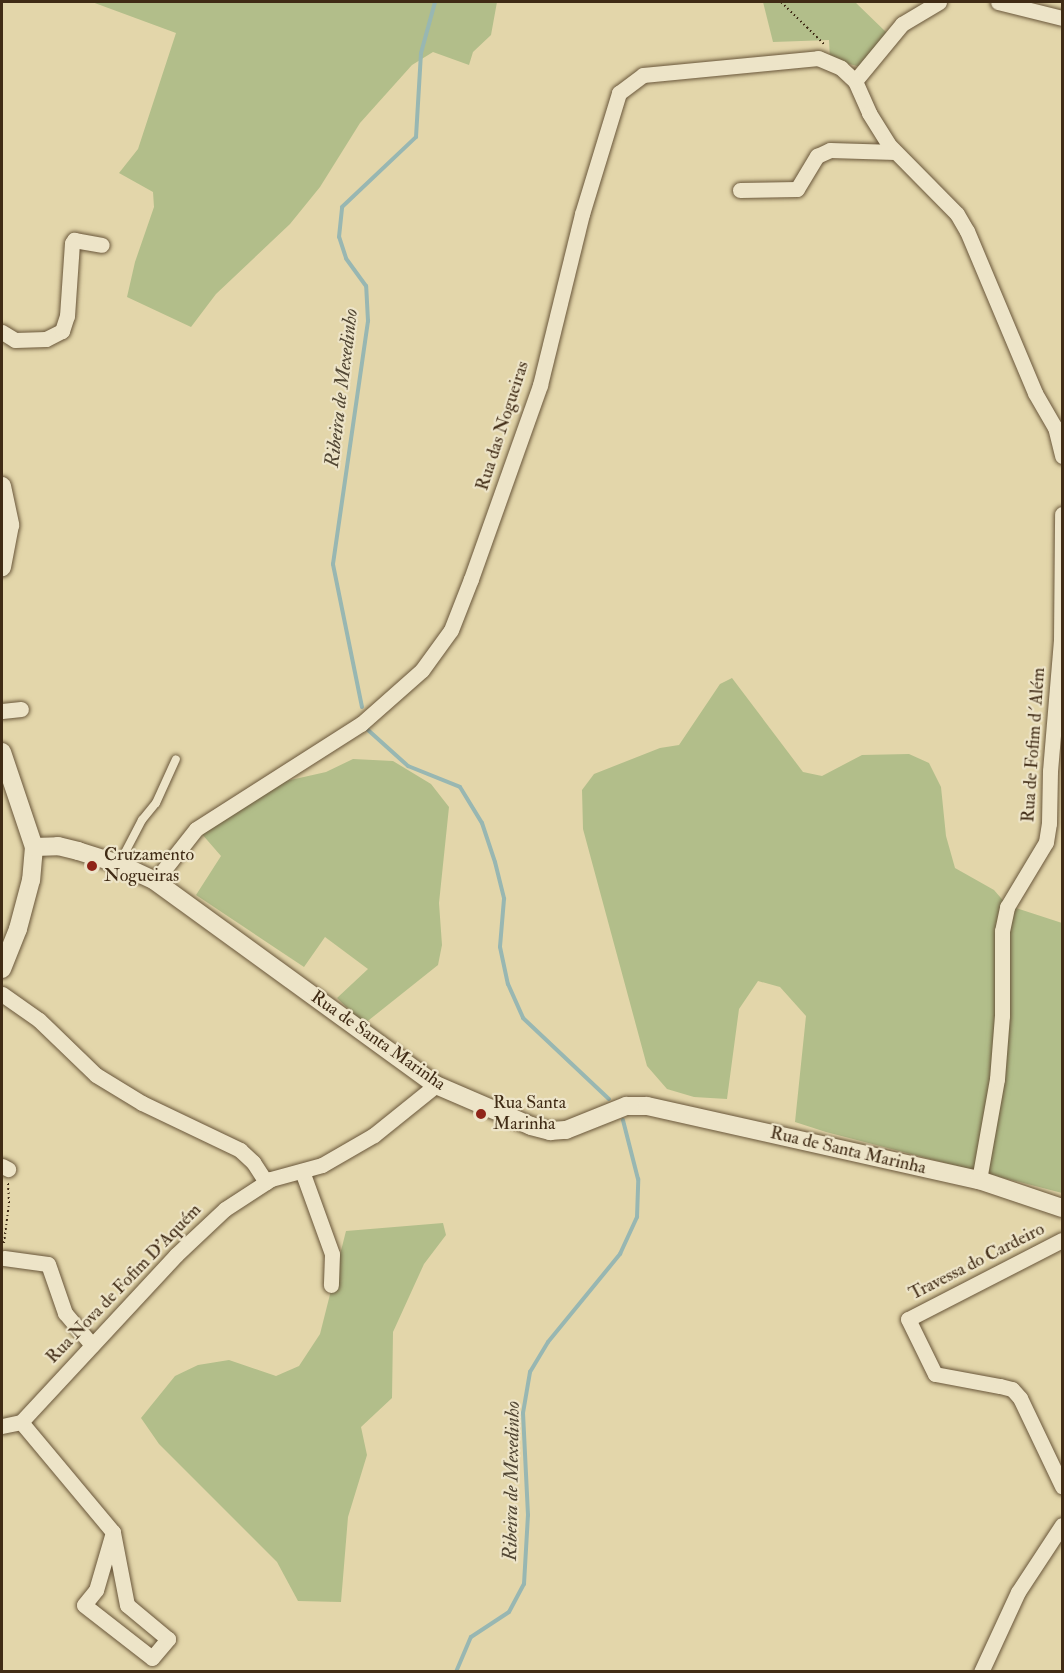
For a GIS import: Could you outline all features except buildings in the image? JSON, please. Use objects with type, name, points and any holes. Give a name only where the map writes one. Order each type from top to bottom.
[{"type":"street","points":[[939,2],[902,24],[855,81],[869,113],[895,152],[957,214],[968,231],[1035,393],[1055,428],[1062,456]]},
{"type":"street","points":[[1008,3],[1062,18]]},
{"type":"street","name":"Rua das Nogueiras","points":[[155,881],[196,829],[361,724],[422,670],[451,630],[540,385],[582,214],[619,93],[643,75],[818,58],[841,68],[855,81]]},
{"type":"street","points":[[740,190],[797,189],[817,156],[830,150],[895,152]]},
{"type":"street","points":[[2,332],[15,340],[46,339],[62,331],[67,316],[72,243],[74,240],[102,245]]},
{"type":"street","points":[[2,486],[10,525],[2,567]]},
{"type":"street","name":"Rua de Fofim d´Além","points":[[979,1180],[997,1079],[1002,1016],[1002,930],[1006,908],[1046,842],[1049,823],[1050,771],[1061,640],[1062,514]]},
{"type":"street","points":[[2,711],[21,709]]},
{"type":"street","points":[[2,752],[34,847],[28,890],[18,929],[2,969]]},
{"type":"street","name":"Rua de Santa Marinha","points":[[34,847],[69,848],[119,864],[155,881],[436,1086],[531,1126],[550,1131],[582,1126],[626,1106],[647,1106],[979,1180],[1062,1208]]},
{"type":"street","points":[[2,994],[39,1020],[96,1075],[142,1103],[240,1150],[253,1162],[266,1182]]},
{"type":"street","name":"Rua Nova de Fofim D'Aquém","points":[[21,1422],[176,1255],[225,1209],[266,1182],[322,1166],[374,1134],[436,1086]]},
{"type":"street","points":[[302,1171],[332,1254],[331,1285]]},
{"type":"street","name":"Travessa do Cardeiro","points":[[1062,1240],[908,1319],[935,1374],[1012,1389],[1020,1398],[1062,1486]]},
{"type":"street","points":[[4,1258],[48,1264],[65,1313],[92,1345]]},
{"type":"street","points":[[2,1426],[21,1422],[112,1532],[127,1605],[168,1639],[152,1658],[84,1605],[96,1590],[112,1532]]},
{"type":"street","points":[[981,1671],[1018,1592],[1062,1525]]},
{"type":"street","points":[[1050,1544],[1062,1554]]},
{"type":"street","points":[[112,1626],[127,1605]]},
{"type":"lane","points":[[119,864],[142,820],[156,803],[176,759]]},
{"type":"path","points":[[781,2],[821,39],[834,62],[841,68]]},
{"type":"path","points":[[4,1167],[9,1196],[4,1258]]},
{"type":"green space","points":[[92,2],[497,2],[491,35],[473,52],[469,65],[433,52],[412,65],[360,123],[320,187],[290,224],[216,294],[191,327],[127,297],[135,262],[154,207],[153,192],[119,173],[138,149],[176,33]]},
{"type":"green space","points":[[763,2],[855,2],[887,33],[861,67],[830,59],[829,40],[773,42]]},
{"type":"green space","points":[[732,678],[803,772],[822,776],[862,755],[909,754],[929,763],[941,787],[946,836],[955,868],[994,890],[1007,905],[1062,923],[1062,1193],[795,1122],[806,1016],[780,987],[758,981],[739,1009],[727,1099],[694,1097],[667,1089],[647,1066],[583,829],[582,790],[594,774],[660,748],[679,745],[720,684]]},
{"type":"green space","points":[[353,759],[393,761],[431,784],[449,807],[439,903],[442,945],[438,965],[364,1024],[337,998],[368,969],[325,937],[304,967],[196,895],[221,856],[201,833],[286,781],[326,772]]},
{"type":"green space","points":[[443,1223],[446,1235],[424,1264],[393,1332],[392,1398],[361,1427],[367,1455],[348,1517],[341,1602],[298,1601],[277,1562],[159,1444],[141,1418],[175,1376],[198,1365],[229,1360],[276,1376],[299,1366],[320,1334],[346,1231]]},
{"type":"waterway","name":"Ribeira de Mexedinho","points":[[362,707],[333,564],[368,321],[366,286],[346,258],[339,237],[342,207],[416,137],[421,53],[435,2]]},
{"type":"waterway","name":"Ribeira de Mexedinho","points":[[368,730],[408,766],[460,787],[482,823],[495,862],[504,899],[500,947],[508,984],[523,1018],[609,1099]]},
{"type":"waterway","name":"Ribeira de Mexedinho","points":[[456,1672],[471,1637],[509,1612],[524,1584],[528,1515],[523,1413],[530,1372],[548,1342],[620,1254],[637,1217],[638,1179],[623,1120]]},
{"type":"place","name":"Cruzamento Nogueiras","points":[[92,866]]},
{"type":"place","name":"Rua Santa Marinha","points":[[481,1114]]}]
